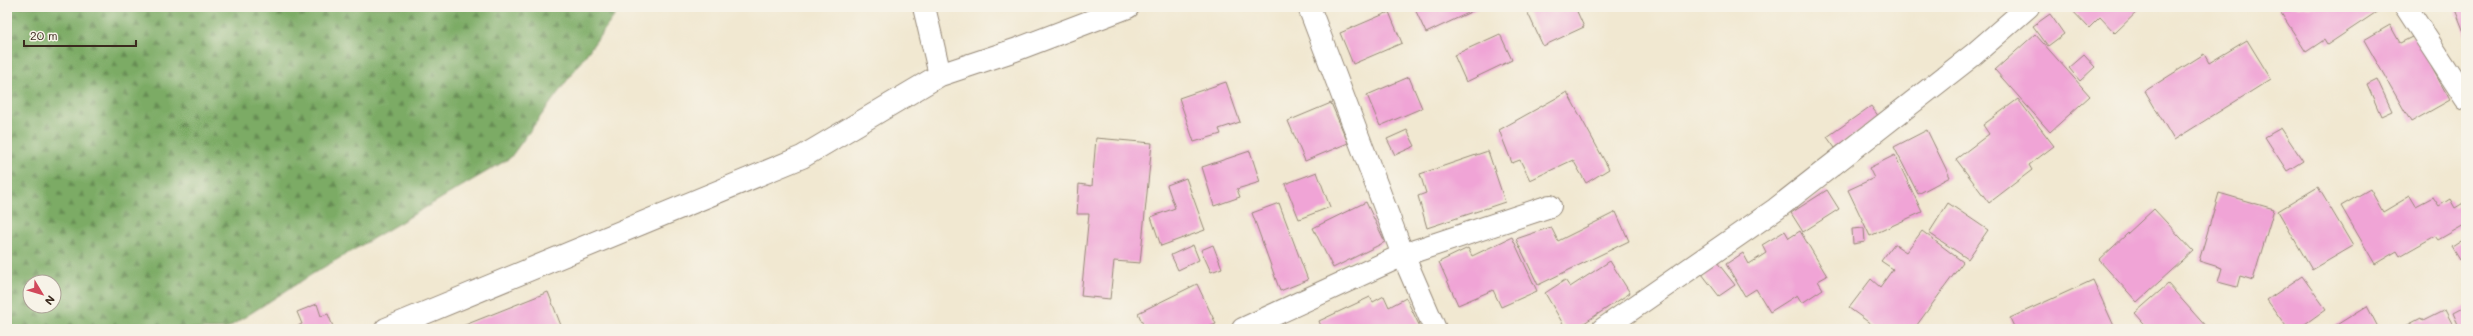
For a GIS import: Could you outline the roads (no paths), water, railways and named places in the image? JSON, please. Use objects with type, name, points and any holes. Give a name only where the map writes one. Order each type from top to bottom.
[{"type":"street","points":[[924,7],[940,75]]},
{"type":"street","points":[[386,329],[802,158],[940,75],[1014,50],[1128,7]]},
{"type":"street","points":[[1309,7],[1403,255],[1435,329]]},
{"type":"street","points":[[1603,329],[1776,209],[1973,55],[2028,7]]},
{"type":"street","points":[[2406,7],[2466,99]]},
{"type":"street","points":[[1243,329],[1403,255],[1550,206]]}]
